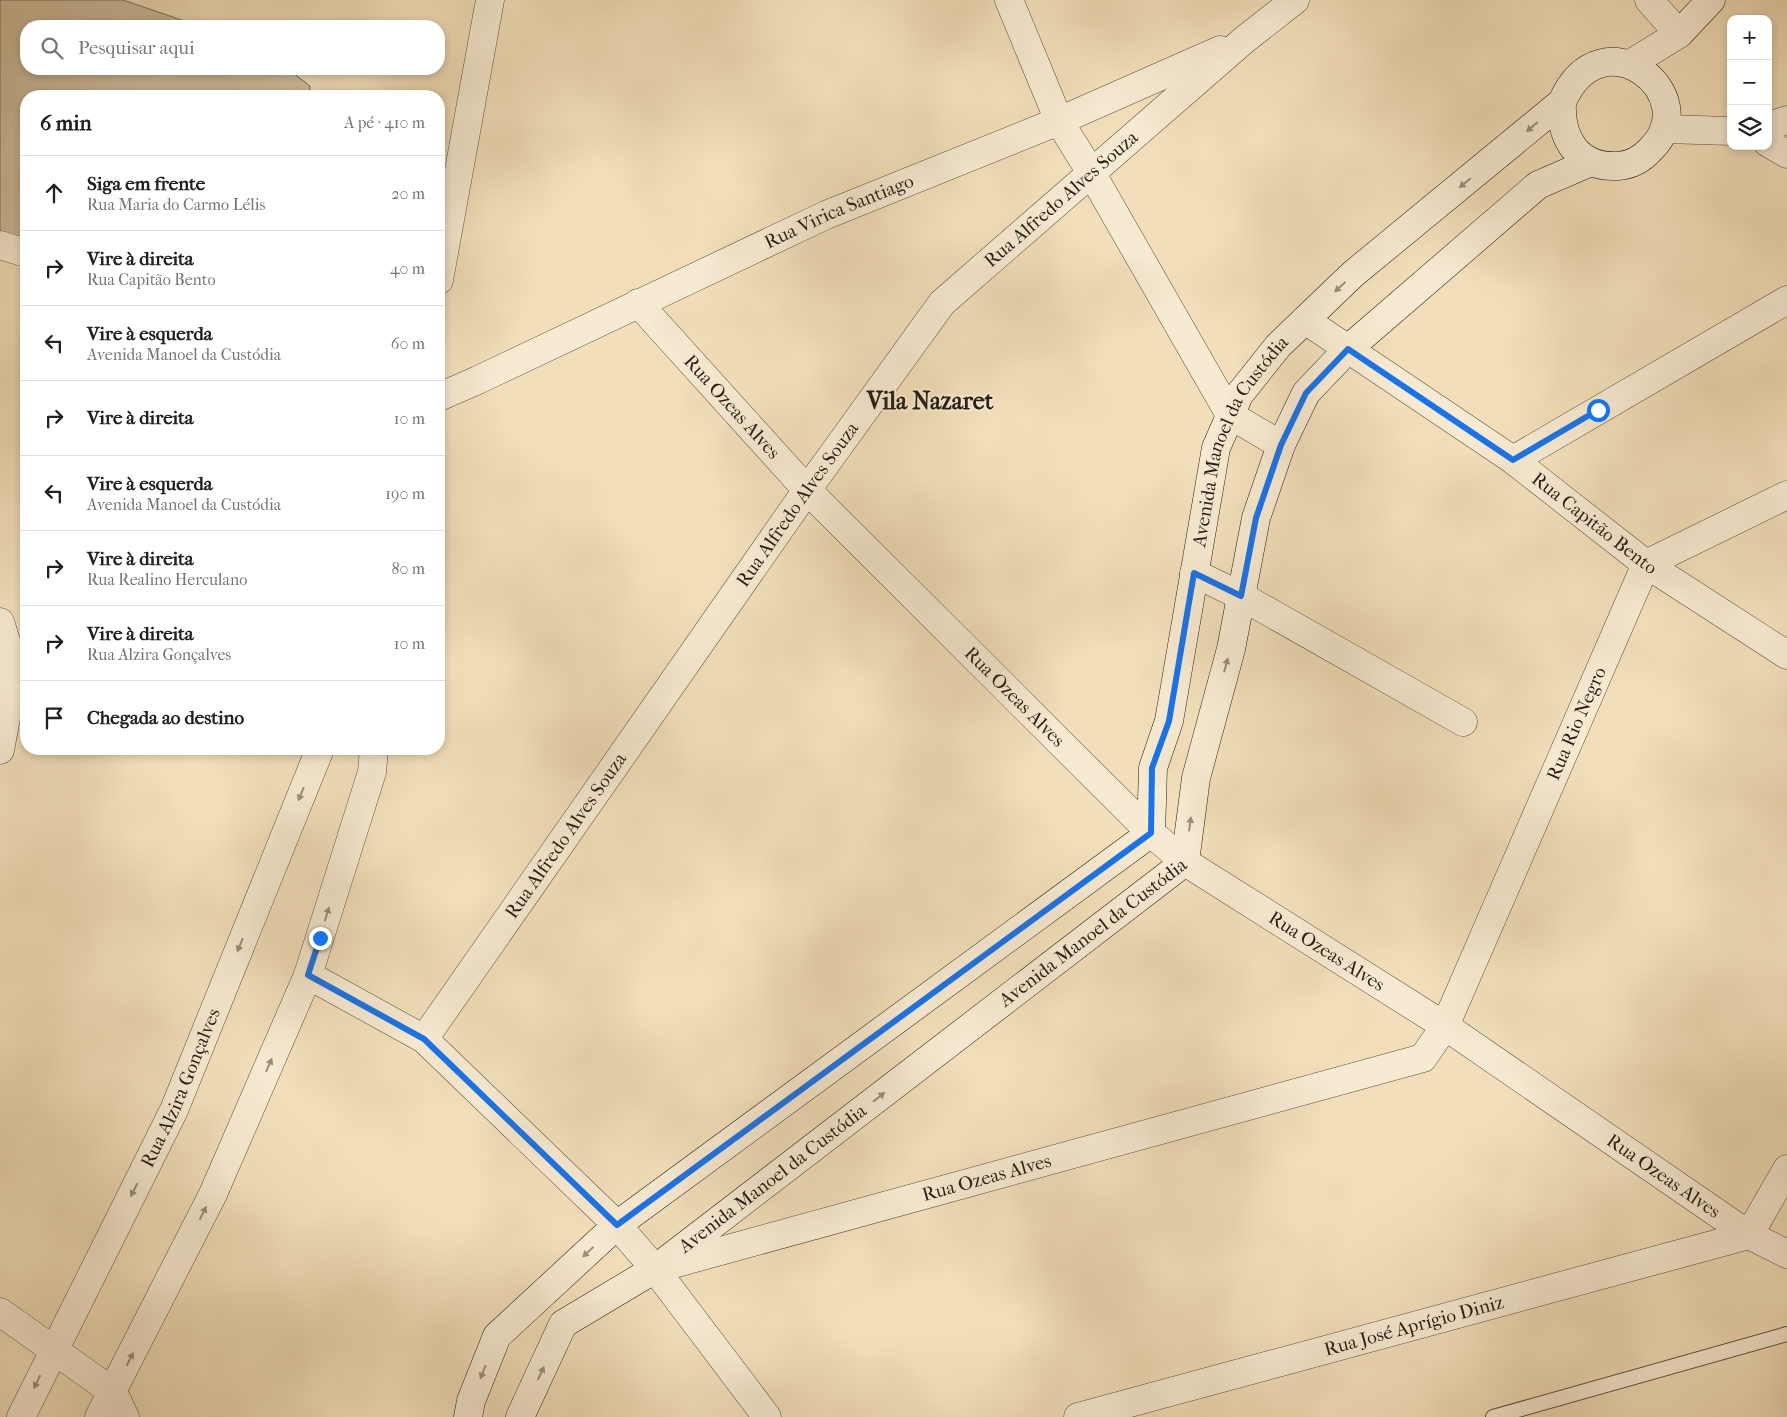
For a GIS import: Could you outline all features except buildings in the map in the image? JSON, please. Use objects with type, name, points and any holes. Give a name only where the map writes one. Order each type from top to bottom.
[{"type":"street","points":[[445,247],[490,0]]},
{"type":"street","points":[[1009,0],[1058,121],[1092,174],[1230,416],[1281,445]]},
{"type":"street","name":"Rua Alfredo Alves Souza","points":[[424,1039],[807,490],[942,303],[1244,40],[1295,0]]},
{"type":"street","points":[[1649,0],[1679,34]]},
{"type":"street","points":[[1630,64],[1679,34],[1711,0]]},
{"type":"street","name":"Rua Virica Santiago","points":[[445,394],[826,215],[1058,121],[1244,40]]},
{"type":"street","points":[[1613,61],[1630,64],[1650,77],[1663,97],[1666,113],[1664,130],[1656,145],[1643,158],[1626,165],[1608,166],[1591,162],[1576,152],[1566,137],[1561,120],[1562,102],[1569,86],[1581,72],[1597,64],[1613,61]]},
{"type":"street","name":"Avenida Manoel da Custódia","points":[[468,1417],[471,1401],[497,1336],[617,1225],[1151,833],[1152,768],[1169,721],[1216,448],[1239,396],[1278,346],[1353,274],[1562,102]]},
{"type":"street","points":[[1772,125],[1787,120]]},
{"type":"street","points":[[1664,130],[1727,131]]},
{"type":"street","points":[[1772,145],[1787,154]]},
{"type":"street","name":"Avenida Manoel da Custódia","points":[[520,1417],[563,1324],[655,1269],[1185,862],[1196,778],[1231,648],[1256,518],[1281,445],[1306,393],[1348,349],[1538,185],[1591,162]]},
{"type":"street","points":[[0,245],[20,251]]},
{"type":"street","points":[[1513,460],[1787,300]]},
{"type":"street","name":"Rua Ozeas Alves","points":[[638,303],[807,490],[1151,833],[1185,862],[1445,1026],[1749,1235],[1787,1254]]},
{"type":"street","name":"Rua Capitão Bento","points":[[1305,320],[1513,460],[1646,564],[1787,655]]},
{"type":"street","points":[[1646,564],[1787,495]]},
{"type":"street","name":"Rua Rio Negro","points":[[1445,1026],[1646,564]]},
{"type":"street","points":[[1194,573],[1241,596],[1463,722]]},
{"type":"street","points":[[0,622],[12,660],[9,702],[0,750]]},
{"type":"street","name":"Rua Alzira Gonçalves","points":[[20,1417],[174,1110],[318,755]]},
{"type":"street","points":[[99,1417],[213,1194],[308,975],[372,772],[373,755]]},
{"type":"street","points":[[308,975],[424,1039],[617,1225],[655,1269],[767,1417]]},
{"type":"street","name":"Rua Ozeas Alves","points":[[655,1269],[1423,1058],[1445,1026]]},
{"type":"street","points":[[1749,1235],[1787,1169]]},
{"type":"street","name":"Rua José Aprígio Diniz","points":[[1078,1417],[1749,1235]]},
{"type":"street","points":[[0,1312],[113,1392],[125,1417]]},
{"type":"lane","points":[[1493,1417],[1787,1334]]},
{"type":"shaded area","points":[[0,0],[123,0],[181,20],[20,20],[20,75],[296,75],[310,86],[310,90],[20,90],[20,237],[0,231]]},
{"type":"district","name":"Vila Nazaret","points":[[930,401]]},
{"type":"route","points":[[320,938],[308,975],[424,1039],[617,1225],[1151,833],[1152,768],[1169,721],[1194,573],[1241,596],[1256,518],[1281,445],[1306,393],[1348,349],[1513,460],[1598,410]]}]
